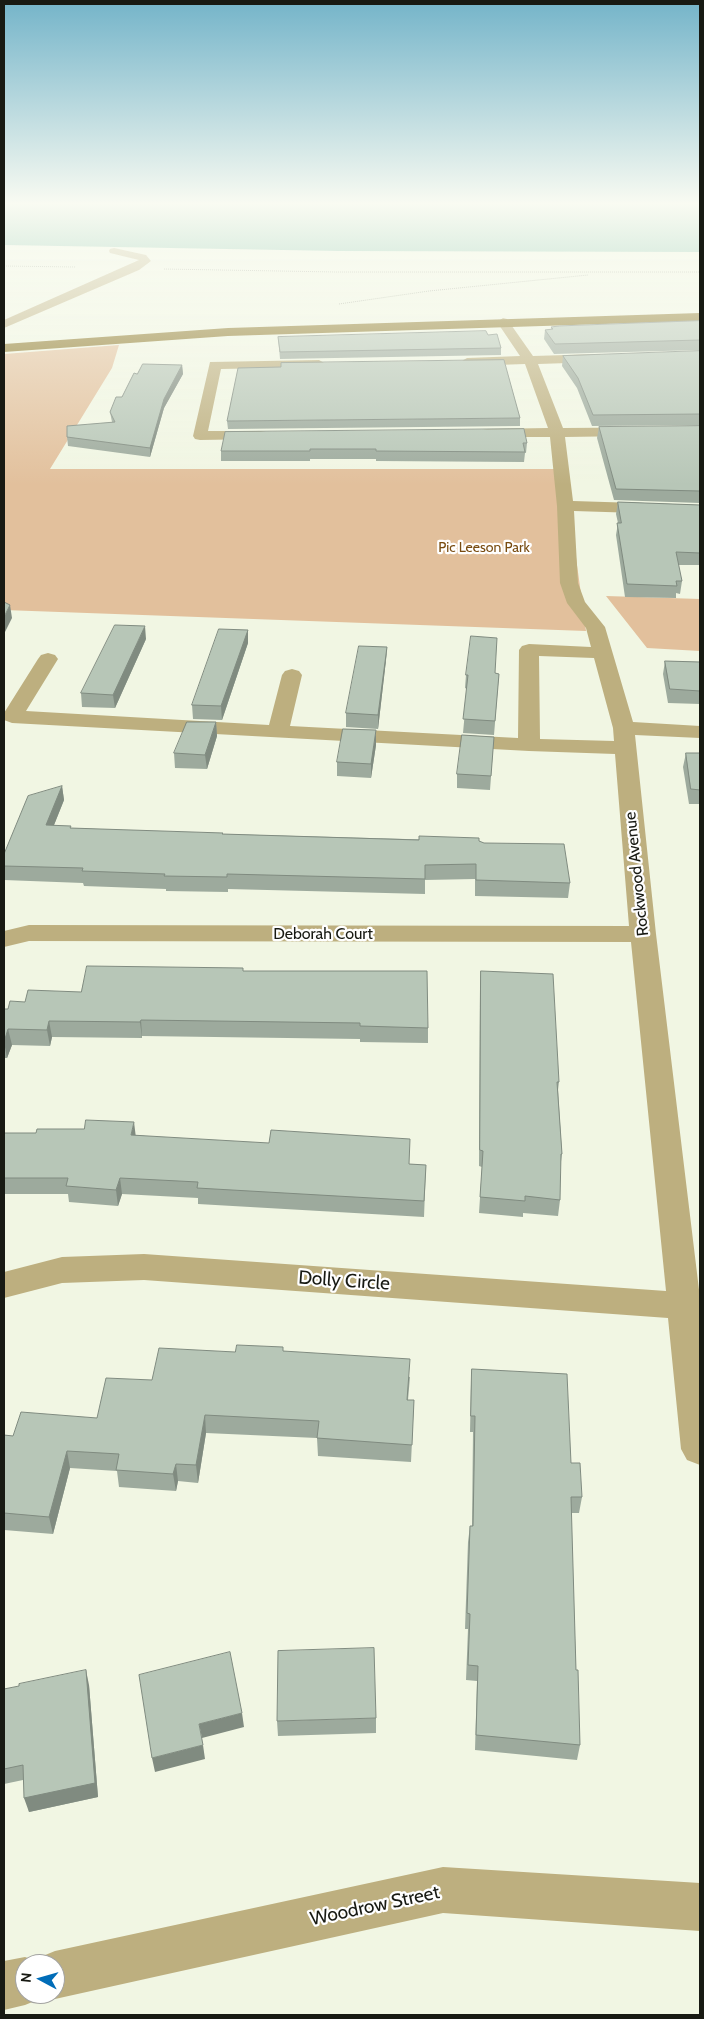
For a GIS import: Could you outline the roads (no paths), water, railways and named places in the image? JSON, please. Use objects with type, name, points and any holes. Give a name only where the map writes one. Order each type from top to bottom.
[{"type":"main road","points":[[4,348],[228,332],[700,317]]},
{"type":"street","points":[[4,324],[69,296]]},
{"type":"street","name":"Rockwood Avenue","points":[[503,322],[530,361],[557,432],[565,506],[569,583],[576,603],[595,627],[604,652],[624,738],[643,934],[686,1306],[700,1449]]},
{"type":"street","points":[[451,362],[615,358]]},
{"type":"street","points":[[280,435],[200,436],[215,365],[333,364]]},
{"type":"street","points":[[478,433],[700,431]]},
{"type":"street","points":[[565,506],[700,510]]},
{"type":"street","points":[[530,745],[529,650],[604,652]]},
{"type":"street","points":[[48,658],[12,717],[530,745],[700,732]]},
{"type":"street","points":[[278,730],[292,675]]},
{"type":"street","name":"Deborah Court","points":[[4,939],[29,933],[643,934]]},
{"type":"street","name":"Dolly Circle","points":[[4,1286],[62,1270],[144,1267],[686,1306]]},
{"type":"street","name":"Woodrow Street","points":[[65,1972],[443,1890],[700,1907]]},
{"type":"park label","name":"Pic Leeson Park","points":[[484,548]]}]
